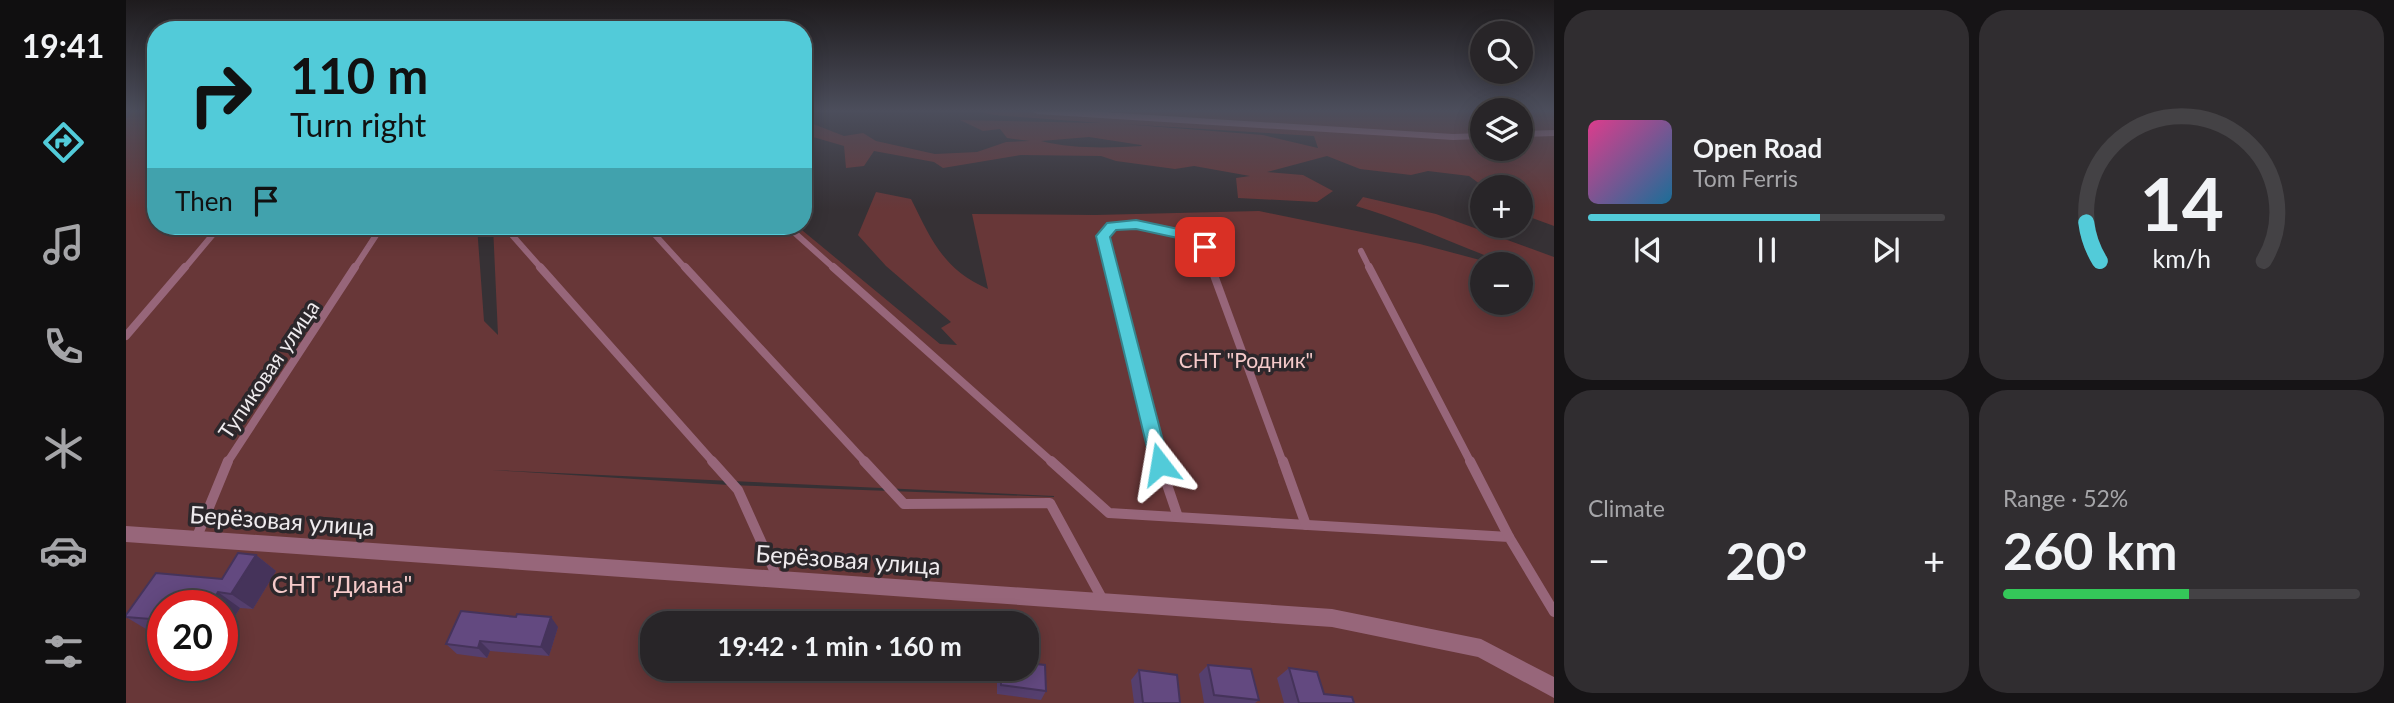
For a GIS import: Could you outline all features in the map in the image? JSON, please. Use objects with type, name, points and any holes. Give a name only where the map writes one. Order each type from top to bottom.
[{"type":"street","name":"Берёзовая улица","points":[[126,534],[1332,618],[1481,648],[1554,688]]},
{"type":"lane","points":[[1178,517],[1160,464],[1103,236],[1112,226],[1136,224],[1192,236],[1205,247],[1306,525]]},
{"type":"lane","points":[[126,336],[211,235]]},
{"type":"lane","name":"Тупиковая улица","points":[[196,539],[228,460],[376,235]]},
{"type":"lane","points":[[513,235],[738,490],[778,579]]},
{"type":"lane","points":[[655,235],[904,504],[1050,503],[1104,602]]},
{"type":"lane","points":[[797,235],[1109,513],[1509,537]]},
{"type":"lane","points":[[1361,251],[1509,537],[1554,612]]},
{"type":"green space","points":[[126,144],[147,144],[147,235],[478,235],[484,321],[498,335],[493,235],[808,235],[940,344],[957,345],[941,328],[951,322],[886,266],[858,235],[876,192],[911,199],[933,241],[949,263],[988,289],[972,214],[1095,215],[1259,211],[1420,244],[1470,257],[1470,315],[1533,315],[1533,252],[1477,252],[1399,220],[1356,206],[1363,197],[1436,214],[1470,226],[1470,238],[1502,238],[1554,257],[1554,703],[126,703]],"holes":[[[492,470],[1054,496],[729,485]]]},
{"type":"green space","points":[[836,144],[889,144],[935,154],[977,152],[1001,144],[1104,147],[1142,146],[1133,144],[1300,144],[1318,148],[1317,144],[1470,144],[1470,161],[1533,161],[1533,144],[1554,144],[1554,226],[1533,218],[1533,175],[1470,177],[1428,171],[1411,175],[1360,169],[1327,156],[1267,172],[1303,175],[1333,191],[1317,202],[1238,198],[1236,178],[1250,176],[1194,166],[1175,169],[1116,161],[1101,156],[1021,155],[943,168],[934,162],[874,151],[864,166],[846,168],[844,146]]},
{"type":"building","points":[[238,553],[256,555],[234,590],[147,590],[147,619],[126,617],[156,573],[222,579]]},
{"type":"building","points":[[461,611],[516,617],[517,614],[551,617],[541,647],[480,641],[478,648],[446,644]]},
{"type":"building","points":[[1039,664],[1045,665],[1046,691],[1001,685],[1001,681],[1039,681]]},
{"type":"building","points":[[1208,665],[1251,669],[1259,700],[1214,695]]},
{"type":"building","points":[[1289,668],[1317,672],[1324,694],[1352,697],[1354,703],[1299,703]]},
{"type":"building","points":[[1139,670],[1177,675],[1180,703],[1143,703]]},
{"type":"route","points":[[1160,464],[1103,236],[1112,226],[1136,224],[1192,236],[1205,247]]},
{"type":"park label","name":"СНТ \"Родник\"","points":[[1246,359]]},
{"type":"park label","name":"СНТ \"Диана\"","points":[[342,583]]}]
